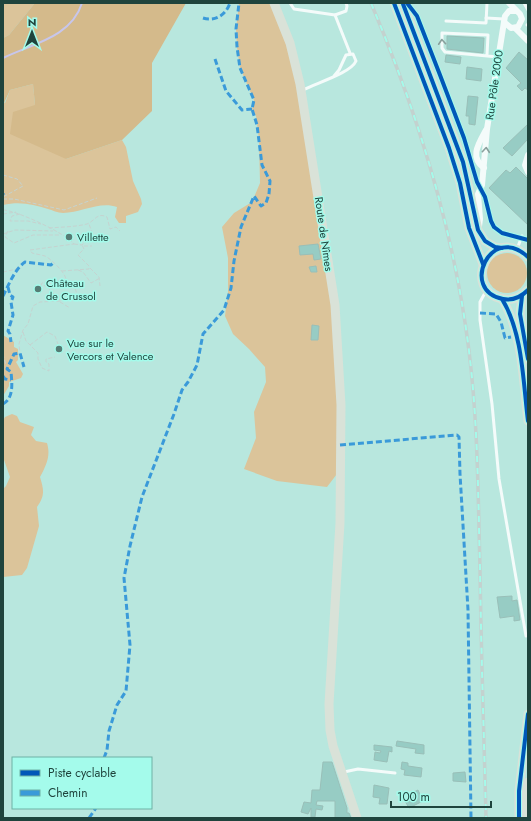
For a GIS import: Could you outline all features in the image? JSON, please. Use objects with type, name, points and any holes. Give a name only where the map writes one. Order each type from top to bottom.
[{"type":"main road","name":"Route de Nîmes","points":[[274,3],[290,43],[301,90],[334,305],[341,405],[340,523],[330,704],[330,730],[357,818]]},
{"type":"main road","points":[[394,3],[451,153],[460,183],[469,228],[483,264],[482,277],[487,290],[496,297],[513,300],[525,293]]},
{"type":"main road","points":[[403,3],[463,162],[478,230],[485,241],[495,247],[516,249],[528,257]]},
{"type":"main road","points":[[483,264],[491,254],[502,248]]},
{"type":"main road","points":[[525,293],[520,314],[528,360]]},
{"type":"main road","points":[[502,299],[509,310],[515,329],[528,421]]},
{"type":"main road","points":[[519,818],[519,791],[528,714]]},
{"type":"main road","points":[[528,782],[526,802],[528,816]]},
{"type":"street","name":"Rue Pôle 2000","points":[[478,230],[480,220],[478,197],[484,168],[487,129],[507,3]]},
{"type":"street","name":"Rue Pôle 2000","points":[[507,3],[515,11]]},
{"type":"street","points":[[528,25],[522,19],[520,14],[515,11],[505,18],[509,27],[514,28],[528,41]]},
{"type":"street","points":[[514,28],[520,25],[522,19]]},
{"type":"street","name":"Rue Pôle 2000","points":[[501,40],[514,28]]},
{"type":"street","name":"Rue Pôle 2000","points":[[484,168],[478,163],[476,158],[476,149],[487,129]]},
{"type":"street","points":[[528,155],[525,165],[528,172]]},
{"type":"lane","points":[[290,3],[294,9],[335,15],[346,10],[346,3]]},
{"type":"lane","points":[[446,21],[486,23],[487,3]]},
{"type":"lane","points":[[524,3],[528,10]]},
{"type":"lane","points":[[301,90],[334,76],[354,65],[355,56],[350,53],[335,15]]},
{"type":"lane","points":[[486,18],[505,18]]},
{"type":"lane","points":[[486,55],[488,35],[442,33],[442,48],[445,52],[498,57]]},
{"type":"lane","points":[[334,76],[339,70],[346,55],[350,53]]},
{"type":"lane","points":[[516,249],[522,236]]},
{"type":"lane","points":[[487,290],[483,294],[480,302],[480,320],[500,486],[526,636]]},
{"type":"lane","points":[[342,773],[358,769],[395,773]]},
{"type":"path","points":[[3,175],[18,179],[24,186],[3,198]]},
{"type":"path","points":[[3,198],[64,210],[97,198]]},
{"type":"path","points":[[3,210],[16,212],[42,224],[74,244]]},
{"type":"path","points":[[3,214],[16,212]]},
{"type":"path","points":[[21,214],[12,216],[10,221],[28,221],[42,224]]},
{"type":"path","points":[[48,228],[89,223],[98,216],[103,215],[107,217],[110,229],[116,227],[120,231]]},
{"type":"path","points":[[82,245],[93,235],[89,223]]},
{"type":"path","points":[[3,234],[8,231],[16,230],[54,231]]},
{"type":"path","points":[[8,231],[5,237],[14,243],[33,235],[61,235]]},
{"type":"path","points":[[79,301],[75,288],[66,280],[66,276],[46,256],[32,253],[30,250],[74,244],[92,246]]},
{"type":"path","points":[[84,246],[83,251],[78,255],[100,278],[100,286]]},
{"type":"path","points":[[61,272],[90,268]]},
{"type":"path","points":[[3,272],[17,269]]},
{"type":"path","points":[[78,270],[83,272],[91,283],[100,278]]},
{"type":"path","points":[[59,302],[62,300],[41,285],[51,280],[63,282],[66,280]]},
{"type":"path","points":[[20,353],[19,344],[22,332],[28,324],[30,311],[35,304],[59,302],[70,308]]},
{"type":"path","points":[[22,332],[30,345],[38,353],[40,366],[49,371],[49,364],[46,362],[47,357],[55,357]]},
{"type":"path","points":[[30,345],[47,332],[55,336],[58,344]]},
{"type":"path","points":[[3,354],[7,369]]},
{"type":"shaded area","points":[[3,3],[35,3],[9,35],[3,38]]},
{"type":"shaded area","points":[[35,3],[186,3],[152,63],[152,111],[122,140],[66,159],[10,134],[13,112],[35,105],[33,84],[10,90],[4,103],[3,102],[3,38],[9,35]]},
{"type":"shaded area","points":[[239,3],[274,3],[290,43],[335,305],[340,470],[327,487],[277,481],[244,469],[256,438],[254,412],[266,382],[265,367],[233,334],[225,316],[228,292],[228,258],[222,227],[234,213],[252,202],[260,183],[259,140],[256,116],[252,109],[254,100],[240,68],[237,47],[236,29]]},
{"type":"shaded area","points":[[33,84],[35,105],[66,159],[122,140],[126,147],[133,181],[142,204],[138,212],[126,216],[126,223],[119,223],[115,217],[117,207],[104,205],[63,213],[26,204],[15,203],[3,205],[3,102],[5,103],[10,90]]},
{"type":"shaded area","points":[[511,253],[518,256],[524,262],[527,273],[526,281],[518,290],[511,293],[503,293],[496,290],[488,281],[487,269],[490,262],[499,254]]},
{"type":"shaded area","points":[[3,335],[14,342],[14,347],[18,349],[18,360],[16,362],[23,374],[21,378],[9,382],[9,386],[3,396]]},
{"type":"shaded area","points":[[12,414],[17,416],[20,422],[34,427],[31,435],[36,441],[47,443],[48,457],[40,477],[43,496],[37,507],[39,526],[27,568],[22,575],[3,577],[3,489],[10,477],[3,457],[3,421],[5,417]]},
{"type":"building","points":[[447,36],[484,38],[483,53],[447,49]]},
{"type":"building","points":[[519,52],[528,60],[528,90],[525,88],[522,91],[517,86],[521,83],[506,68]]},
{"type":"building","points":[[446,55],[461,57],[460,64],[445,62]]},
{"type":"building","points":[[467,67],[482,69],[481,81],[466,79]]},
{"type":"building","points":[[468,96],[478,97],[475,125],[469,124],[469,116],[466,116]]},
{"type":"building","points":[[528,124],[528,139],[512,156],[503,148]]},
{"type":"building","points":[[516,167],[528,179],[528,225],[489,188],[506,170],[510,173]]},
{"type":"building","points":[[318,244],[321,259],[314,260],[313,254],[300,255],[299,246]]},
{"type":"building","points":[[316,266],[317,272],[311,272],[309,267]]},
{"type":"building","points":[[312,325],[319,326],[318,340],[311,340]]},
{"type":"building","points":[[512,596],[512,601],[517,600],[520,620],[514,621],[514,616],[500,618],[497,597]]},
{"type":"building","points":[[397,741],[424,745],[424,754],[415,753],[416,749],[396,746]]},
{"type":"building","points":[[374,745],[392,747],[392,752],[389,751],[387,762],[374,760],[375,752],[380,753],[381,751],[374,750]]},
{"type":"building","points":[[323,762],[332,762],[347,808],[347,813],[349,813],[351,818],[335,818],[335,801],[317,801],[316,805],[323,806],[322,810],[316,809],[315,817],[311,817],[311,808],[308,814],[301,812],[304,802],[311,803],[312,790],[320,790]]},
{"type":"building","points":[[402,762],[408,763],[408,766],[422,768],[421,777],[404,775],[405,770],[401,769]]},
{"type":"building","points":[[465,772],[466,782],[453,781],[453,773]]},
{"type":"building","points":[[374,785],[389,788],[387,804],[379,804],[380,798],[373,797]]},
{"type":"building","points":[[418,790],[423,801],[409,808],[405,801],[414,797],[412,793]]},
{"type":"waterway","points":[[3,58],[37,44],[60,32],[77,15],[82,3]]},
{"type":"railway","points":[[371,3],[404,87],[432,173],[454,261],[469,351],[477,460],[486,818]]},
{"type":"marked path","points":[[203,18],[212,19],[220,16],[226,11],[230,3]]},
{"type":"marked path","points":[[104,757],[107,750],[109,731],[117,705],[126,691],[130,645],[124,578],[142,497],[182,390],[197,365],[203,334],[224,310],[231,288],[234,261],[241,227],[254,196],[261,206],[266,203],[269,194],[270,181],[262,165],[257,125],[252,109],[254,100],[240,68],[236,29],[239,3]]},
{"type":"marked path","points":[[215,59],[226,91],[242,110],[252,109]]},
{"type":"marked path","points":[[3,296],[15,273],[25,262],[51,265],[53,263]]},
{"type":"marked path","points":[[8,287],[10,295],[13,297],[11,302],[13,315],[8,331],[11,342]]},
{"type":"marked path","points":[[480,313],[496,314],[501,322],[505,338],[511,337]]},
{"type":"marked path","points":[[3,404],[7,401],[11,394],[11,372],[7,369],[14,354],[20,353],[24,367]]},
{"type":"marked path","points":[[3,376],[5,379],[11,380]]},
{"type":"marked path","points":[[340,445],[457,435],[459,437],[468,610],[471,818]]},
{"type":"marked path","points":[[89,818],[95,809]]},
{"type":"cycle path","points":[[394,3],[449,148],[460,183],[469,228],[483,264]]},
{"type":"cycle path","points":[[407,3],[417,16],[440,75],[464,138],[477,182],[485,197],[494,227],[502,233],[528,240]]},
{"type":"cycle path","points":[[403,4],[463,162],[478,230],[485,241],[495,247],[502,248]]},
{"type":"cycle path","points":[[528,257],[514,248],[502,248],[492,253],[485,262],[482,273],[483,284],[490,293],[503,299],[517,298],[528,290]]},
{"type":"cycle path","points":[[522,296],[520,314],[528,359]]},
{"type":"cycle path","points":[[502,299],[509,312],[518,342],[528,421]]},
{"type":"cycle path","points":[[519,818],[519,791],[528,714]]},
{"type":"place","name":"Villette","points":[[69,237]]},
{"type":"place","name":"Château de Crussol","points":[[38,289]]},
{"type":"place","name":"Vue sur le Vercors et Valence","points":[[59,349]]}]
